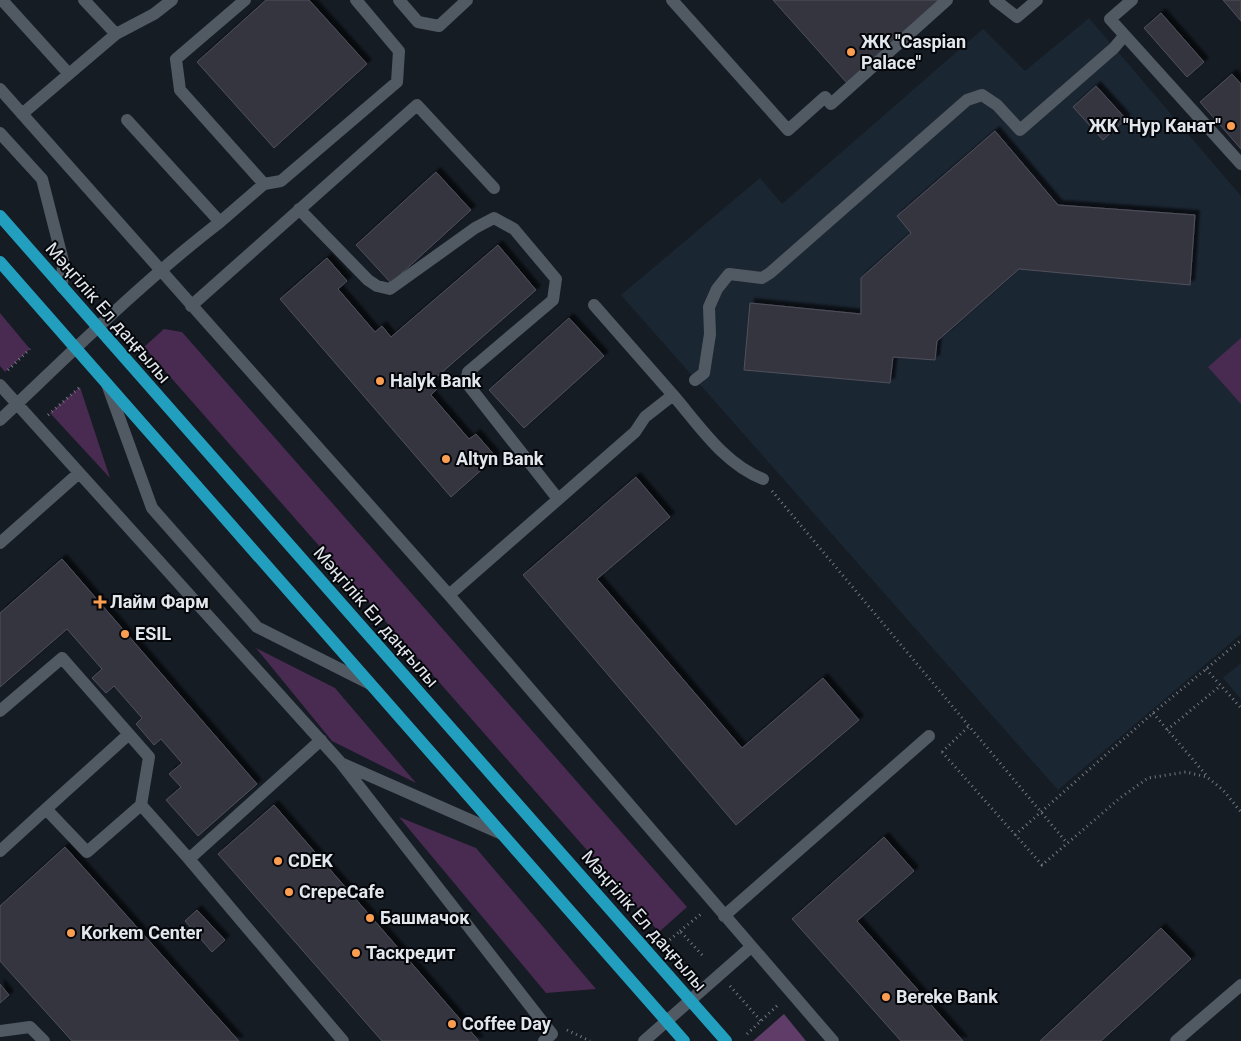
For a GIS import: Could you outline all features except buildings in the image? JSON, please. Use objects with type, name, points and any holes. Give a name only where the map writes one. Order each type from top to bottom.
[{"type":"main road","name":"Мәңгілік Ел даңғылы","points":[[0,216],[726,1041]]},
{"type":"main road","points":[[0,262],[684,1041]]},
{"type":"street","points":[[2,0],[69,74]]},
{"type":"street","points":[[84,0],[116,34]]},
{"type":"street","points":[[22,114],[116,34],[154,14],[172,0]]},
{"type":"street","points":[[245,0],[176,59],[180,90],[264,184]]},
{"type":"street","points":[[0,420],[75,346],[160,271],[264,184],[281,181],[397,82],[399,51],[356,0]]},
{"type":"street","points":[[399,0],[418,22],[439,26],[467,0]]},
{"type":"street","points":[[672,0],[788,130],[825,97],[831,104],[946,0]]},
{"type":"street","points":[[995,0],[1017,17],[1037,0]]},
{"type":"street","points":[[1132,0],[1110,19],[1241,164]]},
{"type":"street","points":[[695,380],[704,373],[710,334],[709,307],[717,289],[730,274],[762,278],[770,273],[967,100],[982,95],[997,105],[1020,130],[1114,48],[1124,36]]},
{"type":"street","points":[[0,89],[449,595],[713,904],[833,1041]]},
{"type":"street","points":[[191,306],[417,105],[494,188]]},
{"type":"street","points":[[127,120],[220,222]]},
{"type":"street","points":[[0,133],[42,179],[63,261],[62,287]]},
{"type":"street","points":[[299,209],[368,280],[377,286],[390,289],[475,228],[494,218],[514,229],[556,280],[554,300],[468,372],[466,382],[558,499]]},
{"type":"street","points":[[594,305],[724,454],[739,468],[763,479]]},
{"type":"street","points":[[106,382],[152,508],[257,628],[372,685]]},
{"type":"street","points":[[0,385],[341,763],[552,1034],[544,1041]]},
{"type":"street","points":[[449,595],[635,432],[645,416],[672,395]]},
{"type":"street","points":[[0,543],[79,473]]},
{"type":"street","points":[[0,712],[62,658],[149,757],[140,805],[87,852],[46,808]]},
{"type":"street","points":[[0,851],[128,734]]},
{"type":"street","points":[[724,916],[929,736]]},
{"type":"street","points":[[189,859],[321,740]]},
{"type":"street","points":[[341,763],[502,834]]},
{"type":"street","points":[[140,805],[189,859],[343,1041]]},
{"type":"street","points":[[644,1041],[751,947]]},
{"type":"street","points":[[1176,1041],[1241,985]]},
{"type":"street","points":[[0,1031],[30,1027],[44,1041]]},
{"type":"path","points":[[5,372],[30,349]]},
{"type":"path","points":[[36,425],[80,387]]},
{"type":"path","points":[[763,479],[1067,843]]},
{"type":"path","points":[[1015,835],[1153,713],[1241,640]]},
{"type":"path","points":[[1206,669],[1241,708]]},
{"type":"path","points":[[1167,730],[1220,686]]},
{"type":"path","points":[[1153,713],[1207,777],[1223,790],[1241,812]]},
{"type":"path","points":[[942,752],[969,726]]},
{"type":"path","points":[[929,736],[1042,865],[1148,778],[1186,772],[1207,777]]},
{"type":"path","points":[[666,943],[713,904]]},
{"type":"path","points":[[680,931],[704,957]]},
{"type":"path","points":[[728,984],[761,1021]]},
{"type":"path","points":[[747,1034],[778,1004]]},
{"type":"path","points":[[569,1030],[590,1041]]},
{"type":"shaded area","points":[[1089,18],[1241,196],[1241,634],[1058,790],[621,295],[760,178],[782,204],[983,29],[1025,71]]},
{"type":"shaded area","points":[[0,313],[30,349],[5,372],[0,366]]},
{"type":"shaded area","points":[[164,329],[182,332],[687,907],[659,932],[144,347]]},
{"type":"shaded area","points":[[1241,338],[1241,404],[1208,367]]},
{"type":"shaded area","points":[[80,387],[110,478],[50,413]]},
{"type":"shaded area","points":[[256,648],[335,688],[416,783],[332,741]]},
{"type":"shaded area","points":[[1241,663],[1241,699],[1223,678]]},
{"type":"shaded area","points":[[399,817],[476,848],[596,989],[546,993]]},
{"type":"shaded area","points":[[784,1014],[806,1041],[753,1041]]},
{"type":"place","name":"ЖК \"Caspian Palace\"","points":[[851,52]]},
{"type":"place","name":"ЖК \"Нур Канат\"","points":[[1231,126]]},
{"type":"place","name":"Halyk Bank","points":[[380,381]]},
{"type":"place","name":"Altyn Bank","points":[[446,459]]},
{"type":"place","name":"Лайм Фарм","points":[[100,602]]},
{"type":"place","name":"ESIL","points":[[125,634]]},
{"type":"place","name":"CDEK","points":[[278,861]]},
{"type":"place","name":"CrepeCafe","points":[[289,892]]},
{"type":"place","name":"Башмачок","points":[[370,918]]},
{"type":"place","name":"Korkem Center","points":[[71,933]]},
{"type":"place","name":"Таскредит","points":[[356,953]]},
{"type":"place","name":"Bereke Bank","points":[[886,997]]},
{"type":"place","name":"Coffee Day","points":[[452,1024]]}]
